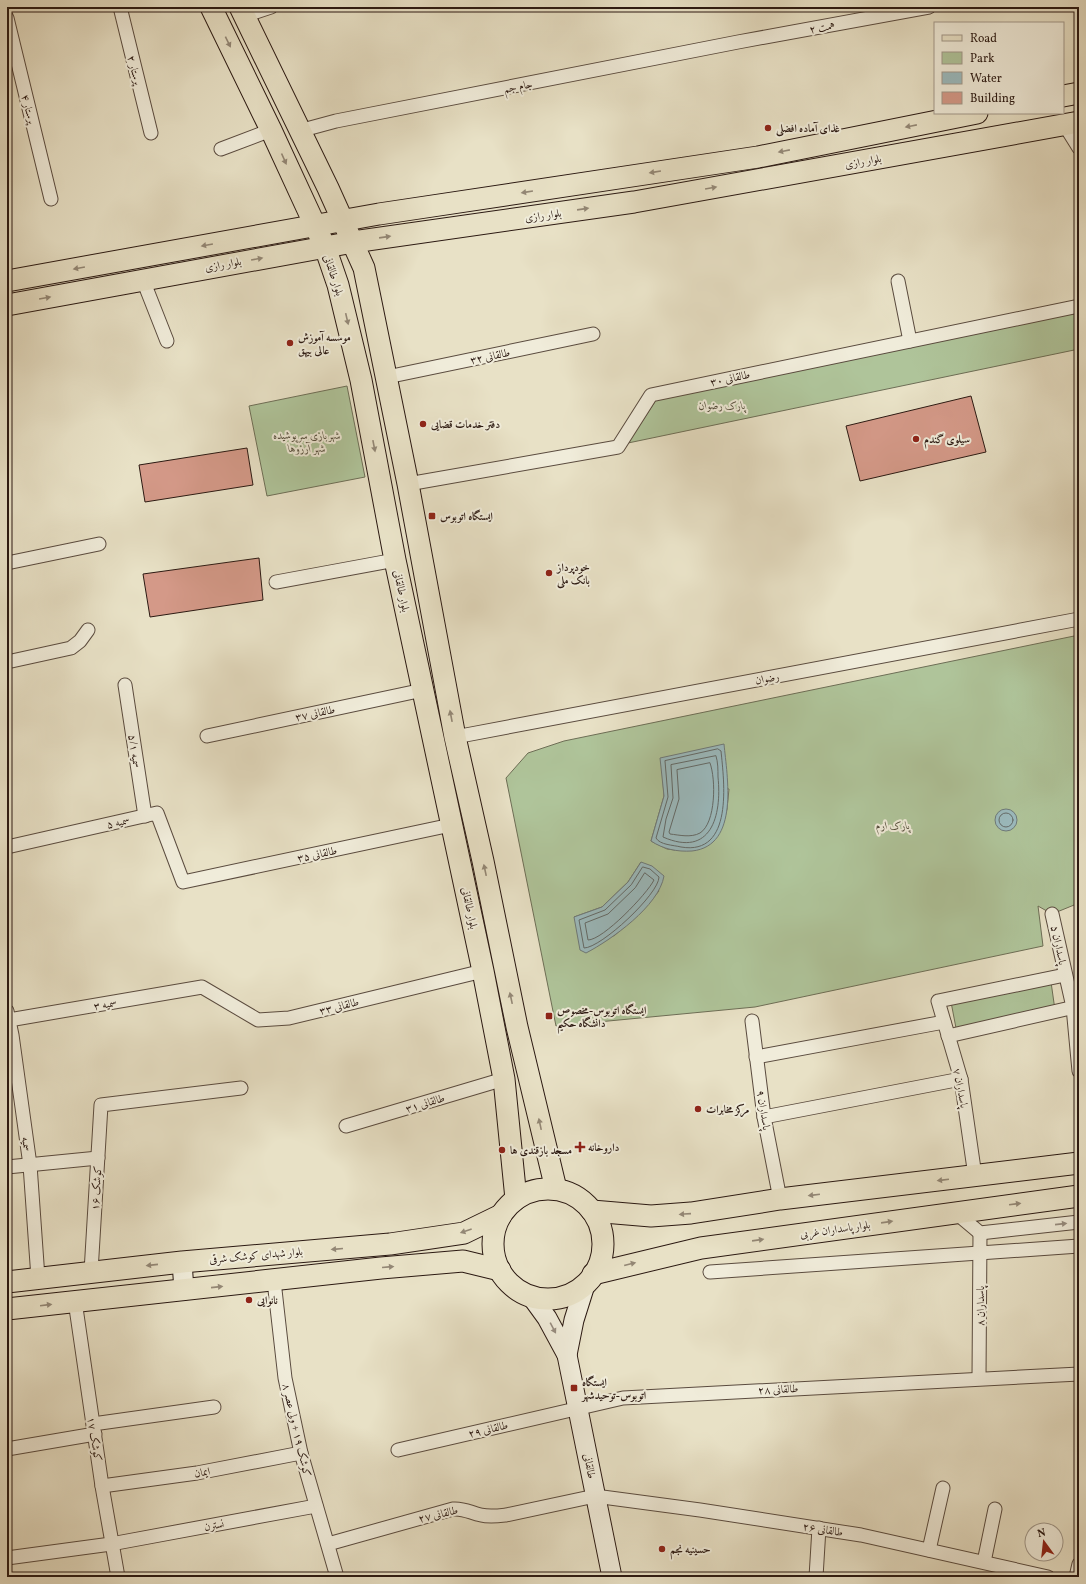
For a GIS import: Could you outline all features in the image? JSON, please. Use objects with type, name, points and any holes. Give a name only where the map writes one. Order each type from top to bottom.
[{"type":"main road","name":"بلوار طالقانی","points":[[211,7],[271,130],[325,247],[338,285],[361,380],[395,560],[450,825],[464,879],[483,971],[504,1079],[516,1199]]},
{"type":"main road","name":"بلوار طالقانی","points":[[242,11],[353,242],[364,268],[408,484],[455,737],[483,861],[517,1027],[556,1189]]},
{"type":"main road","points":[[1064,96],[1079,93]]},
{"type":"main road","points":[[342,220],[758,157],[972,114]]},
{"type":"main road","name":"بلوار رازی","points":[[16,303],[353,242],[634,202],[1071,123]]},
{"type":"main road","points":[[758,157],[762,179]]},
{"type":"main road","name":"بلوار رازی","points":[[13,280],[342,220]]},
{"type":"main road","points":[[13,280],[16,303]]},
{"type":"main road","points":[[592,1211],[651,1216],[691,1213],[780,1199],[1079,1163]]},
{"type":"main road","points":[[567,1355],[574,1320],[589,1279],[600,1263],[603,1241],[598,1220],[583,1201],[570,1193],[556,1189],[535,1190],[516,1199],[501,1215],[496,1225],[493,1242],[495,1259],[500,1270],[508,1281],[518,1290],[531,1296],[542,1298],[565,1296],[589,1279]]},
{"type":"main road","name":"بلوار پاسداران غربی","points":[[589,1279],[701,1248],[1079,1196]]},
{"type":"main road","name":"بلوار شهدای کوشک شرقی","points":[[7,1282],[182,1262],[390,1244],[464,1232],[501,1215]]},
{"type":"main road","points":[[7,1309],[274,1281],[381,1268],[463,1261],[500,1270]]},
{"type":"main road","points":[[182,1262],[184,1290]]},
{"type":"main road","points":[[531,1296],[547,1318],[567,1355]]},
{"type":"main road","name":"طالقانی","points":[[567,1355],[579,1407],[595,1496],[612,1577]]},
{"type":"street","name":"پرستار ۲","points":[[120,7],[151,133]]},
{"type":"street","points":[[242,11],[271,7]]},
{"type":"street","name":"همت ۲","points":[[738,42],[929,7]]},
{"type":"street","name":"پرستار ۴","points":[[7,18],[51,200]]},
{"type":"street","name":"جام جم","points":[[299,131],[336,121],[738,42]]},
{"type":"street","points":[[1071,123],[1079,148]]},
{"type":"street","points":[[221,149],[271,130]]},
{"type":"street","points":[[142,280],[168,340]]},
{"type":"street","points":[[898,281],[910,341]]},
{"type":"street","name":"طالقانی ۳۰","points":[[408,484],[618,447],[651,395],[1079,306]]},
{"type":"street","name":"طالقانی ۳۲","points":[[387,377],[593,334]]},
{"type":"street","points":[[7,563],[99,544]]},
{"type":"street","points":[[276,582],[395,560]]},
{"type":"street","name":"رضوان","points":[[455,737],[1079,619]]},
{"type":"street","points":[[7,662],[71,648],[80,641],[88,630]]},
{"type":"street","name":"سمیه ۵/۱","points":[[125,685],[145,816]]},
{"type":"street","name":"طالقانی ۳۷","points":[[207,736],[423,690]]},
{"type":"street","name":"سمیه ۵","points":[[7,847],[157,813],[183,882]]},
{"type":"street","name":"طالقانی ۳۵","points":[[183,882],[450,825]]},
{"type":"street","name":"پاسداران ۵","points":[[1052,914],[1065,975],[1076,1006],[1079,1071]]},
{"type":"street","name":"طالقانی ۳۳","points":[[202,987],[258,1020],[289,1018],[483,971]]},
{"type":"street","name":"پاسداران ۷","points":[[975,1176],[961,1079],[938,1001],[1065,975]]},
{"type":"street","name":"سمیه ۳","points":[[8,1015],[202,987]]},
{"type":"street","points":[[948,1036],[1076,1006]]},
{"type":"street","name":"سمیه","points":[[8,1015],[30,1165],[38,1278]]},
{"type":"street","name":"پاسداران ۹","points":[[752,1021],[764,1117],[780,1199]]},
{"type":"street","points":[[756,1057],[944,1022]]},
{"type":"street","name":"طالقانی ۳۱","points":[[346,1126],[504,1079]]},
{"type":"street","points":[[764,1117],[961,1079]]},
{"type":"street","name":"کوشک ۱۶","points":[[90,1272],[100,1105],[241,1088]]},
{"type":"street","points":[[7,1167],[98,1158]]},
{"type":"street","points":[[955,1212],[980,1233],[1079,1222]]},
{"type":"street","name":"پاسداران ۸","points":[[979,1378],[980,1233]]},
{"type":"street","points":[[710,1272],[1079,1246]]},
{"type":"street","name":"کوشک ۱۹ + ولی عصر ۸","points":[[274,1281],[285,1378],[301,1453],[337,1577]]},
{"type":"street","name":"کوشک ۱۷","points":[[75,1301],[111,1544],[118,1577]]},
{"type":"street","points":[[979,1378],[1079,1374]]},
{"type":"street","name":"طالقانی ۲۸","points":[[579,1407],[623,1398],[979,1378]]},
{"type":"street","points":[[7,1449],[94,1429],[214,1407]]},
{"type":"street","name":"طالقانی ۲۹","points":[[398,1450],[579,1407]]},
{"type":"street","name":"ایمان","points":[[102,1486],[197,1473],[301,1453]]},
{"type":"street","points":[[929,1550],[943,1488]]},
{"type":"street","name":"طالقانی ۲۶","points":[[595,1496],[861,1535],[1048,1577]]},
{"type":"street","name":"طالقانی ۲۷","points":[[328,1544],[453,1509],[463,1508],[491,1516],[506,1515],[595,1496]]},
{"type":"street","name":"نسترن","points":[[7,1558],[111,1544],[316,1506]]},
{"type":"street","points":[[984,1562],[995,1509]]},
{"type":"street","points":[[816,1577],[818,1528]]},
{"type":"street","points":[[1076,1577],[1079,1564]]},
{"type":"green space","name":"پارک رضوان","points":[[1079,312],[1079,349],[628,443],[656,400]]},
{"type":"green space","name":"شهربازی سرپوشیده شهر آرزوها","points":[[347,386],[365,477],[267,496],[249,406]]},
{"type":"green space","name":"پارک ارم","points":[[1079,635],[1079,903],[1052,914],[1038,906],[1043,946],[755,1007],[556,1026],[506,778],[528,753],[564,741]],"holes":[[[663,782],[729,789],[727,809],[723,825],[675,850],[667,849],[651,841],[664,796]],[[641,862],[659,891],[645,907],[614,936],[574,917],[602,907],[628,882]]]},
{"type":"green space","points":[[1051,982],[1055,1010],[956,1028],[951,1002]]},
{"type":"water","points":[[724,744],[728,791],[727,808],[724,823],[718,837],[707,846],[692,851],[670,849],[651,841],[664,796],[660,758]]},
{"type":"water","points":[[1006,809],[1014,812],[1017,820],[1014,828],[1006,831],[998,828],[995,820],[998,812]]},
{"type":"water","points":[[641,862],[652,866],[664,876],[653,899],[632,921],[608,940],[586,953],[580,950],[574,917],[602,907],[628,882]]},
{"type":"building","name":"سیلوی گندم","points":[[971,396],[986,452],[860,481],[846,426]]},
{"type":"building","points":[[247,448],[253,485],[145,502],[139,465]]},
{"type":"building","points":[[259,558],[263,600],[150,617],[143,574]]},
{"type":"place","name":"غذای آماده افضلی","points":[[768,128]]},
{"type":"place","name":"موسسه آموزش عالی بیهق","points":[[290,343]]},
{"type":"place","name":"دفتر خدمات قضایی","points":[[423,424]]},
{"type":"place","name":"سیلوی گندم","points":[[916,439]]},
{"type":"place","name":"ایستگاه اتوبوس","points":[[432,516]]},
{"type":"place","name":"خودپرداز بانک ملی","points":[[549,573]]},
{"type":"place","name":"ایستگاه اتوبوس-مخصوص دانشگاه حکیم","points":[[549,1016]]},
{"type":"place","name":"مرکز مخابرات","points":[[698,1109]]},
{"type":"place","name":"داروخانه","points":[[580,1147]]},
{"type":"place","name":"مسجد بازقندی ها","points":[[502,1150]]},
{"type":"place","name":"نانوایی","points":[[249,1300]]},
{"type":"place","name":"ایستگاه اتوبوس-توحیدشهر","points":[[574,1388]]},
{"type":"place","name":"حسینیه نجم","points":[[662,1549]]}]
